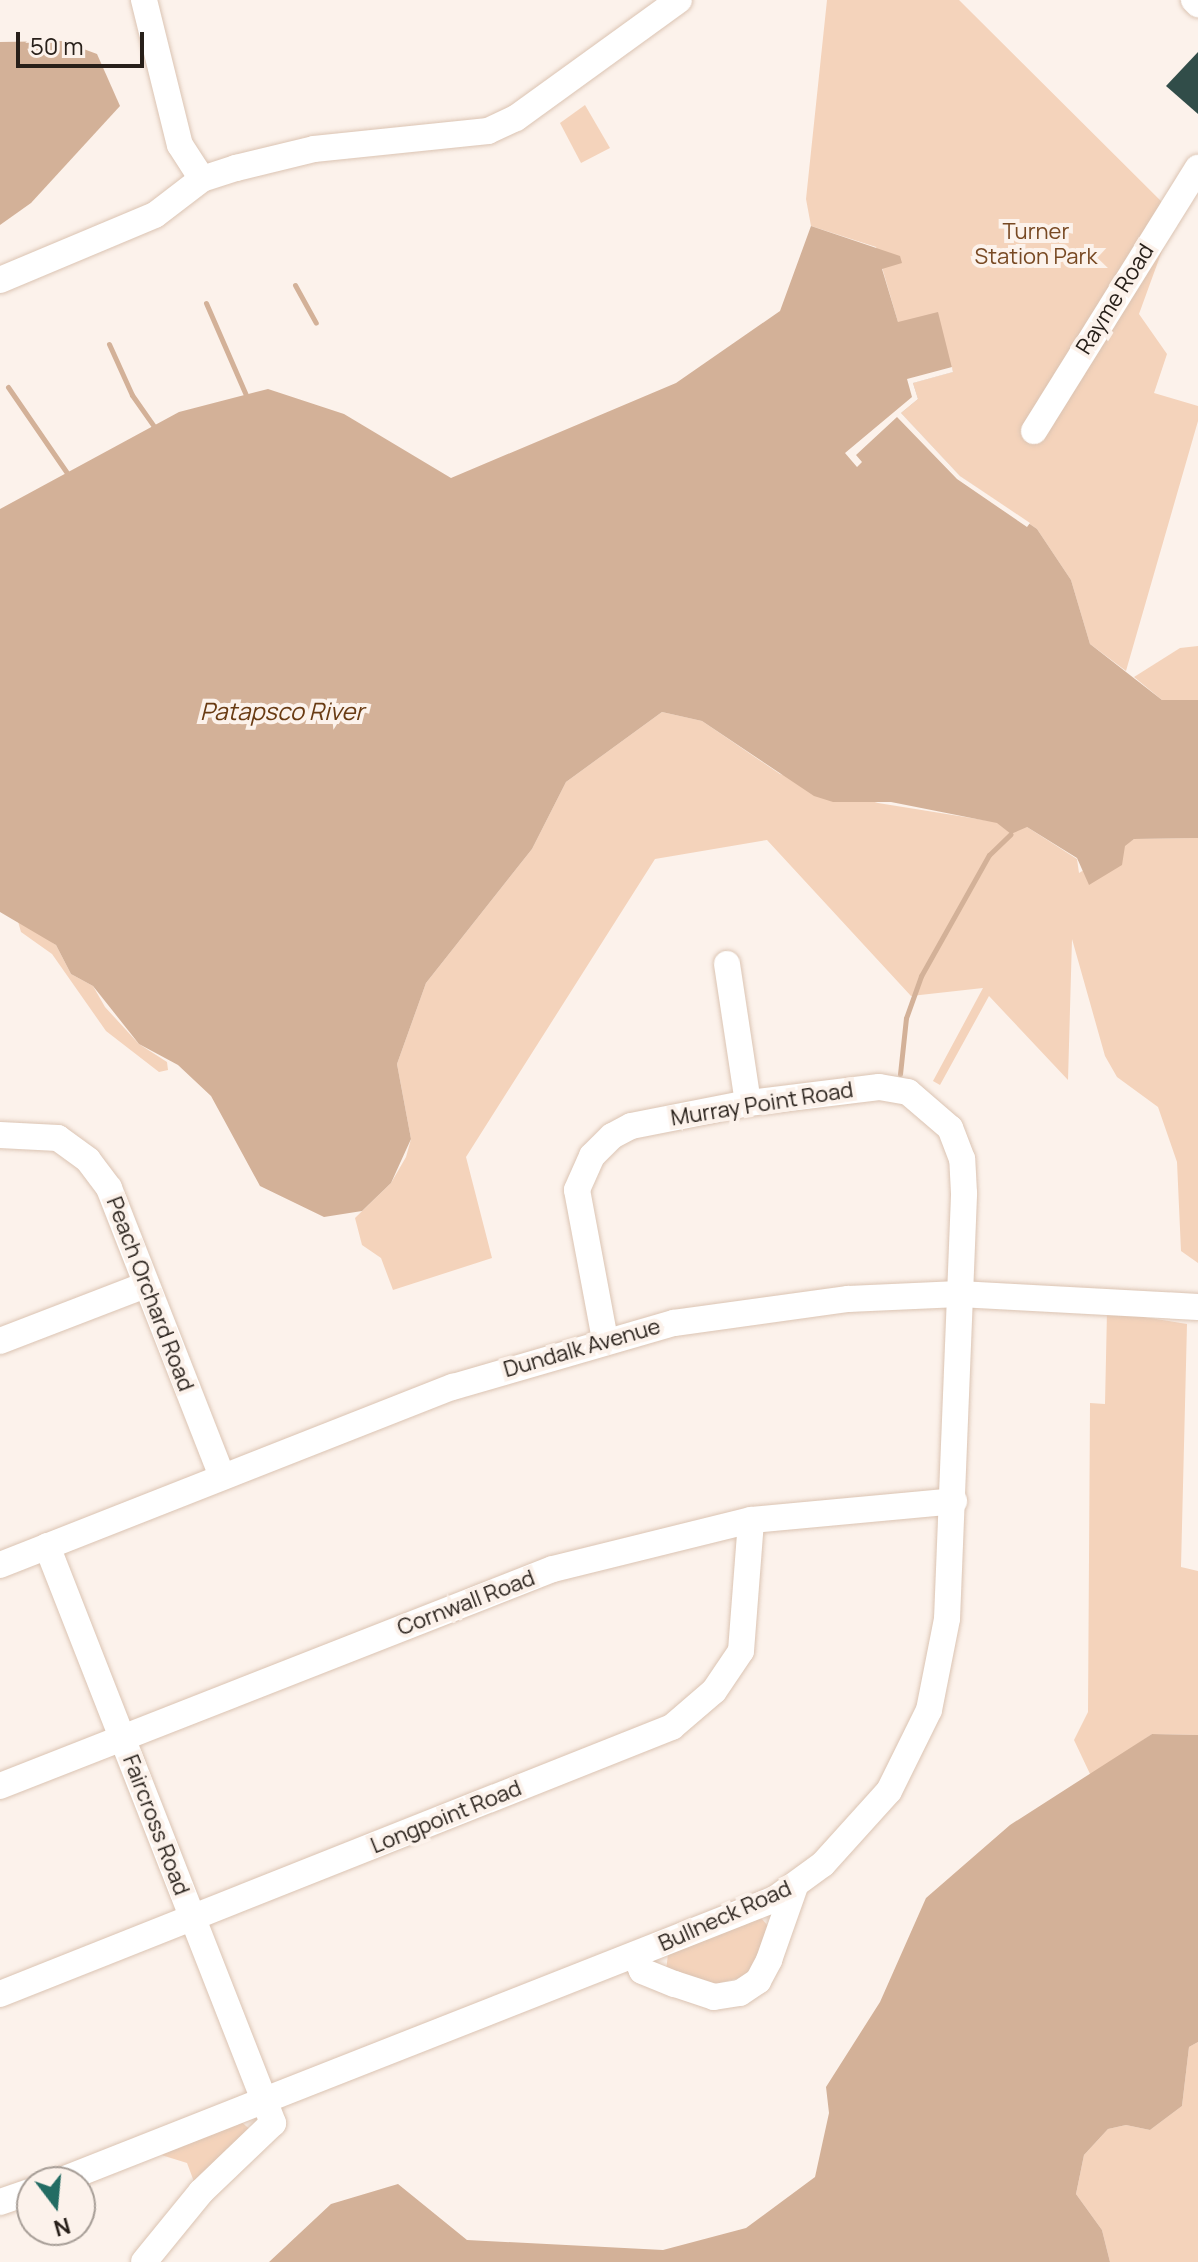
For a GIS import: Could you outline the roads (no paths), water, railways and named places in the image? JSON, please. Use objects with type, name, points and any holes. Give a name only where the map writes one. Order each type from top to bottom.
[{"type":"street","points":[[144,0],[176,135],[202,179]]},
{"type":"street","points":[[0,280],[155,215],[202,179],[314,149],[488,131],[516,118],[679,0]]},
{"type":"street","name":"Rayme Road","points":[[1034,431],[1198,168]]},
{"type":"street","points":[[727,964],[748,1103]]},
{"type":"street","name":"Murray Point Road","points":[[605,1339],[577,1190],[592,1156],[631,1126],[748,1103],[879,1087],[908,1092],[941,1116],[962,1159],[959,1294]]},
{"type":"street","name":"Peach Orchard Road","points":[[0,1135],[58,1138],[88,1160],[109,1188],[222,1477]]},
{"type":"street","points":[[0,1341],[145,1285]]},
{"type":"street","name":"Dundalk Avenue","points":[[0,1565],[453,1387],[605,1339],[848,1299],[959,1294],[1198,1307]]},
{"type":"street","name":"Bullneck Road","points":[[96,2167],[635,1955],[795,1886],[857,1831],[889,1791],[929,1710],[947,1619],[954,1501],[959,1294]]},
{"type":"street","name":"Cornwall Road","points":[[0,1786],[553,1569],[751,1520],[954,1501]]},
{"type":"street","name":"Longpoint Road","points":[[0,1994],[672,1727],[714,1691],[741,1651],[751,1520]]},
{"type":"street","name":"Faircross Road","points":[[47,1546],[265,2103]]},
{"type":"street","points":[[635,1955],[642,1971],[675,1984],[714,1997],[740,1993],[758,1981],[769,1960],[795,1886]]},
{"type":"street","points":[[144,2262],[201,2192],[273,2123],[265,2103]]},
{"type":"water","points":[[62,41],[97,54],[120,106],[31,203],[0,225],[0,42]]},
{"type":"water","name":"Patapsco River","points":[[811,226],[900,256],[902,263],[882,269],[898,322],[938,312],[953,372],[913,383],[918,399],[901,413],[960,476],[1037,529],[1071,580],[1090,644],[1162,700],[1198,700],[1198,838],[1134,839],[1125,846],[1122,865],[1089,885],[1077,858],[1027,827],[1011,834],[997,823],[891,802],[833,802],[814,796],[702,721],[662,712],[566,782],[532,849],[426,983],[397,1064],[411,1139],[391,1183],[362,1211],[324,1217],[260,1186],[211,1096],[178,1065],[139,1044],[93,986],[71,974],[56,945],[0,912],[0,509],[179,412],[268,389],[344,414],[451,478],[676,383],[780,311]]},
{"type":"water","points":[[1152,1734],[1198,1735],[1198,2042],[1189,2047],[1182,2106],[1150,2130],[1126,2125],[1108,2129],[1084,2155],[1076,2194],[1102,2230],[1110,2262],[269,2262],[331,2204],[398,2184],[467,2240],[663,2250],[746,2228],[815,2177],[829,2113],[826,2087],[880,2002],[926,1898],[1010,1825]]},
{"type":"waterway","points":[[295,285],[316,323]]},
{"type":"waterway","points":[[206,303],[246,395]]},
{"type":"waterway","points":[[109,344],[132,395],[154,426]]},
{"type":"waterway","points":[[8,387],[67,473]]},
{"type":"waterway","points":[[900,1074],[906,1018],[921,976],[989,855],[1011,834]]},
{"type":"park label","name":"Turner Station Park","points":[[1036,244]]}]
